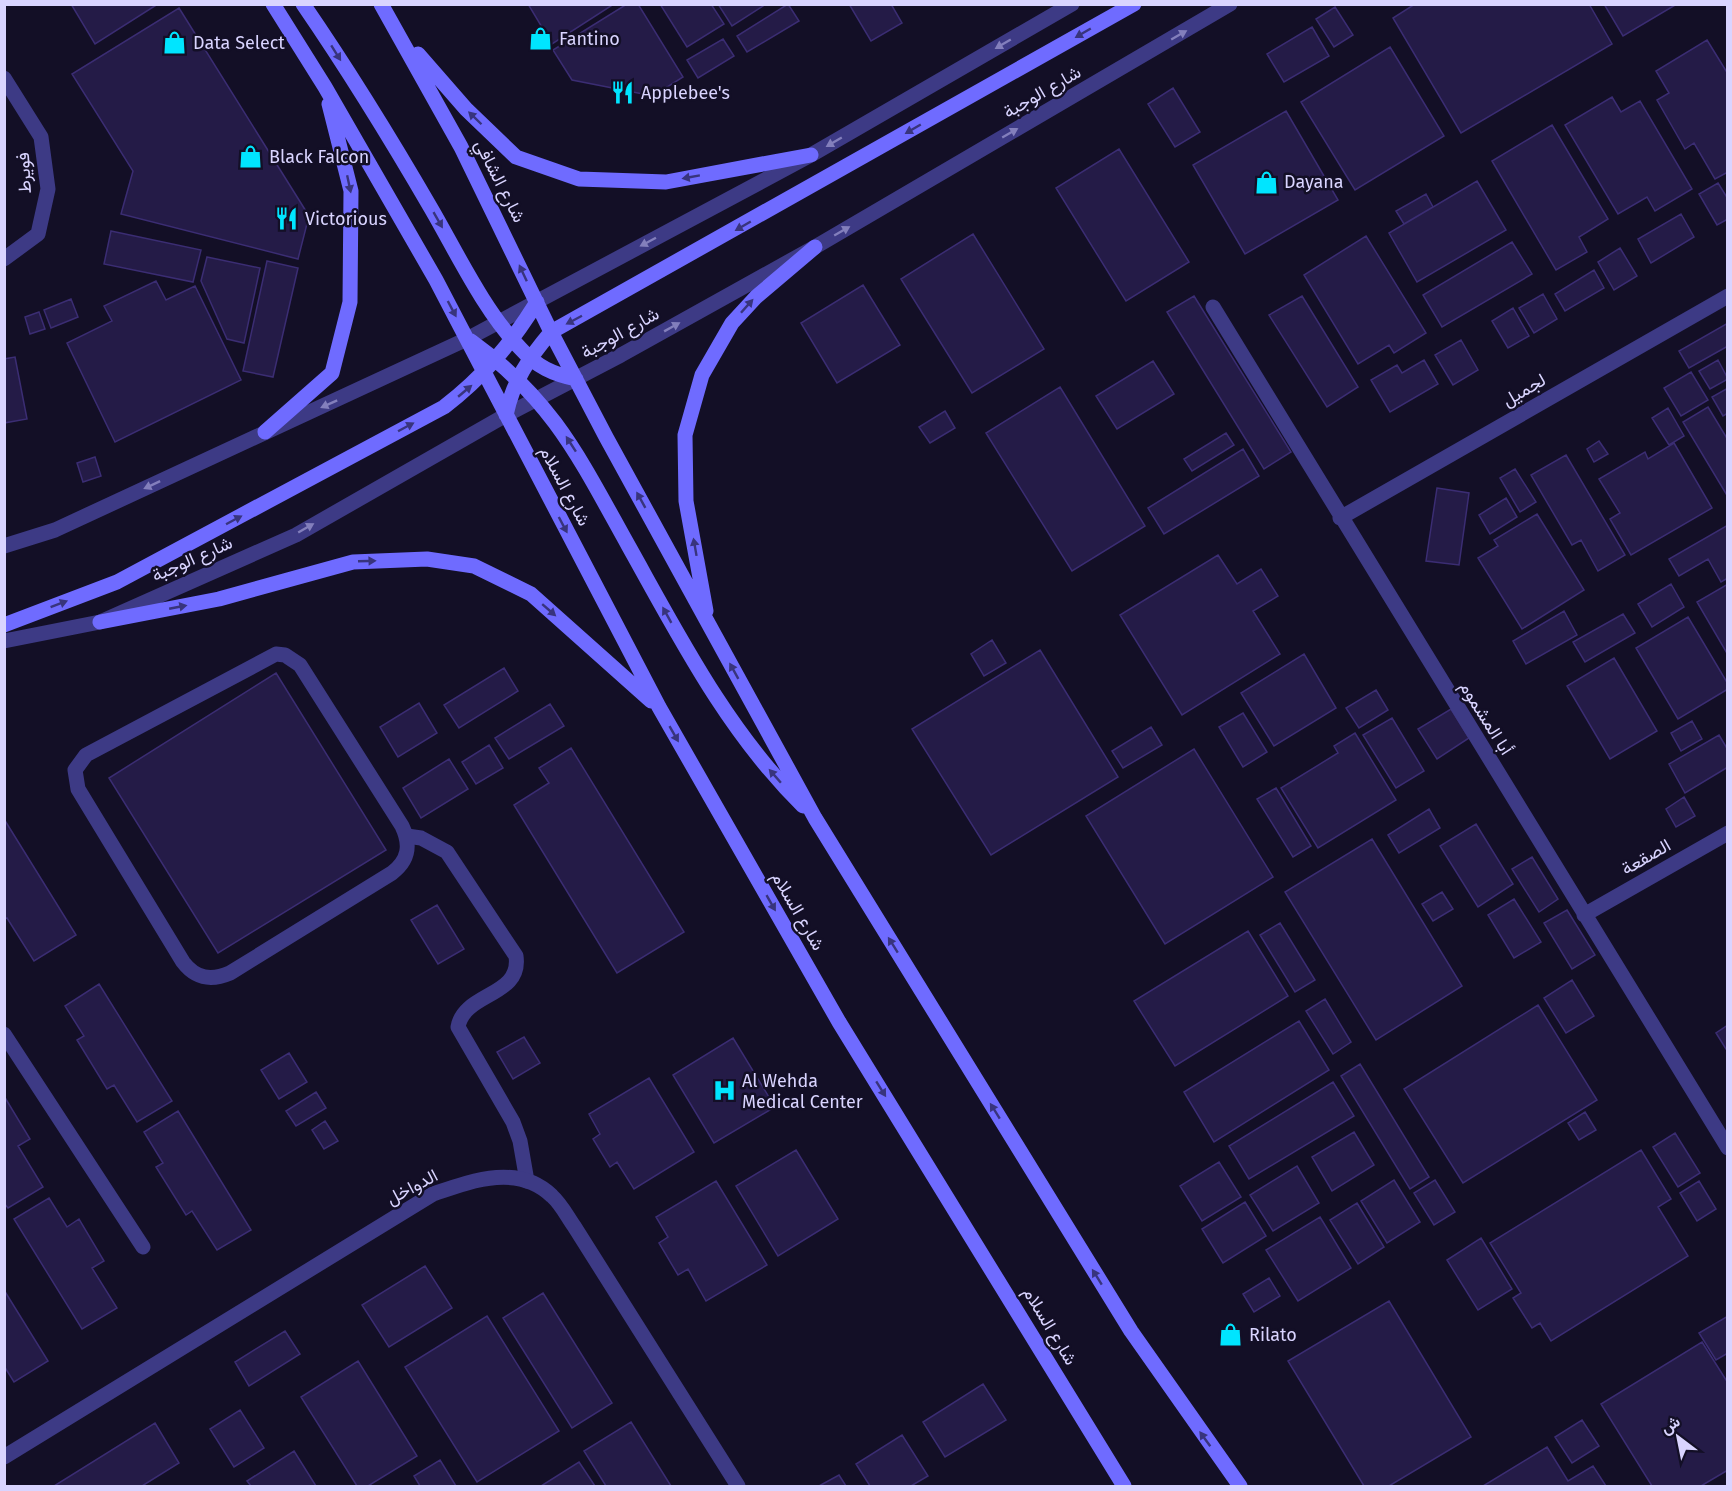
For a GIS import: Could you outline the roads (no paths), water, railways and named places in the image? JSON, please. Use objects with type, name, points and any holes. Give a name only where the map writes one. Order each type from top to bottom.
[{"type":"main road","points":[[273,4],[325,87],[467,339],[518,378],[538,399],[577,452],[679,636],[729,719],[777,779],[815,818]]},
{"type":"main road","points":[[303,4],[393,145],[500,322],[530,358],[552,374],[576,379],[815,818],[1131,1331],[1240,1486]]},
{"type":"main road","name":"شارع الشافي","points":[[381,4],[461,147],[576,379]]},
{"type":"main road","points":[[506,415],[510,393],[518,378],[530,358],[551,332],[1134,4]]},
{"type":"main road","points":[[398,31],[466,109],[516,157],[579,179],[666,182],[811,155]]},
{"type":"main road","points":[[265,432],[332,373],[350,302],[351,191],[325,87]]},
{"type":"main road","points":[[709,626],[686,501],[685,435],[702,375],[732,323],[756,297],[815,247]]},
{"type":"main road","points":[[4,625],[117,582],[444,407],[497,360],[514,340],[537,302]]},
{"type":"main road","name":"شارع السلام","points":[[467,339],[659,707],[839,1022],[1124,1486]]},
{"type":"main road","points":[[100,622],[219,599],[353,562],[427,559],[474,566],[531,594],[659,707]]},
{"type":"street","points":[[4,546],[55,530],[467,339],[811,155],[1072,4]]},
{"type":"street","name":"شارع الوجبة","points":[[4,641],[100,622],[296,535],[506,415],[576,379],[815,247],[1230,4]]},
{"type":"street","name":"فويرط","points":[[4,78],[42,137],[48,189],[38,234],[4,259]]},
{"type":"street","name":"لجميل","points":[[1340,518],[1728,296]]},
{"type":"street","name":"أبا المشموم","points":[[1213,307],[1340,518],[1728,1148]]},
{"type":"street","points":[[407,836],[406,857],[401,866],[392,873],[230,974],[209,979],[190,970],[183,962],[78,789],[75,770],[79,761],[96,750],[267,657],[285,655],[300,665],[407,836],[421,838],[447,852],[516,956],[517,965],[511,981],[463,1011],[458,1027],[513,1122],[520,1141],[527,1181]]},
{"type":"street","name":"الصقعة","points":[[1584,915],[1728,833]]},
{"type":"street","points":[[4,1034],[143,1247]]},
{"type":"street","name":"الدواخل","points":[[4,1457],[432,1194],[469,1182],[512,1176],[527,1181],[552,1195],[574,1226],[738,1486]]},
{"type":"place","name":"Fantino","points":[[541,39]]},
{"type":"place","name":"Data Select","points":[[175,43]]},
{"type":"place","name":"Applebee's","points":[[623,93]]},
{"type":"place","name":"Black Falcon","points":[[251,157]]},
{"type":"place","name":"Dayana","points":[[1266,182]]},
{"type":"place","name":"Victorious","points":[[287,219]]},
{"type":"place","name":"Al Wehda Medical Center","points":[[724,1091]]},
{"type":"place","name":"Rilato","points":[[1231,1335]]}]
